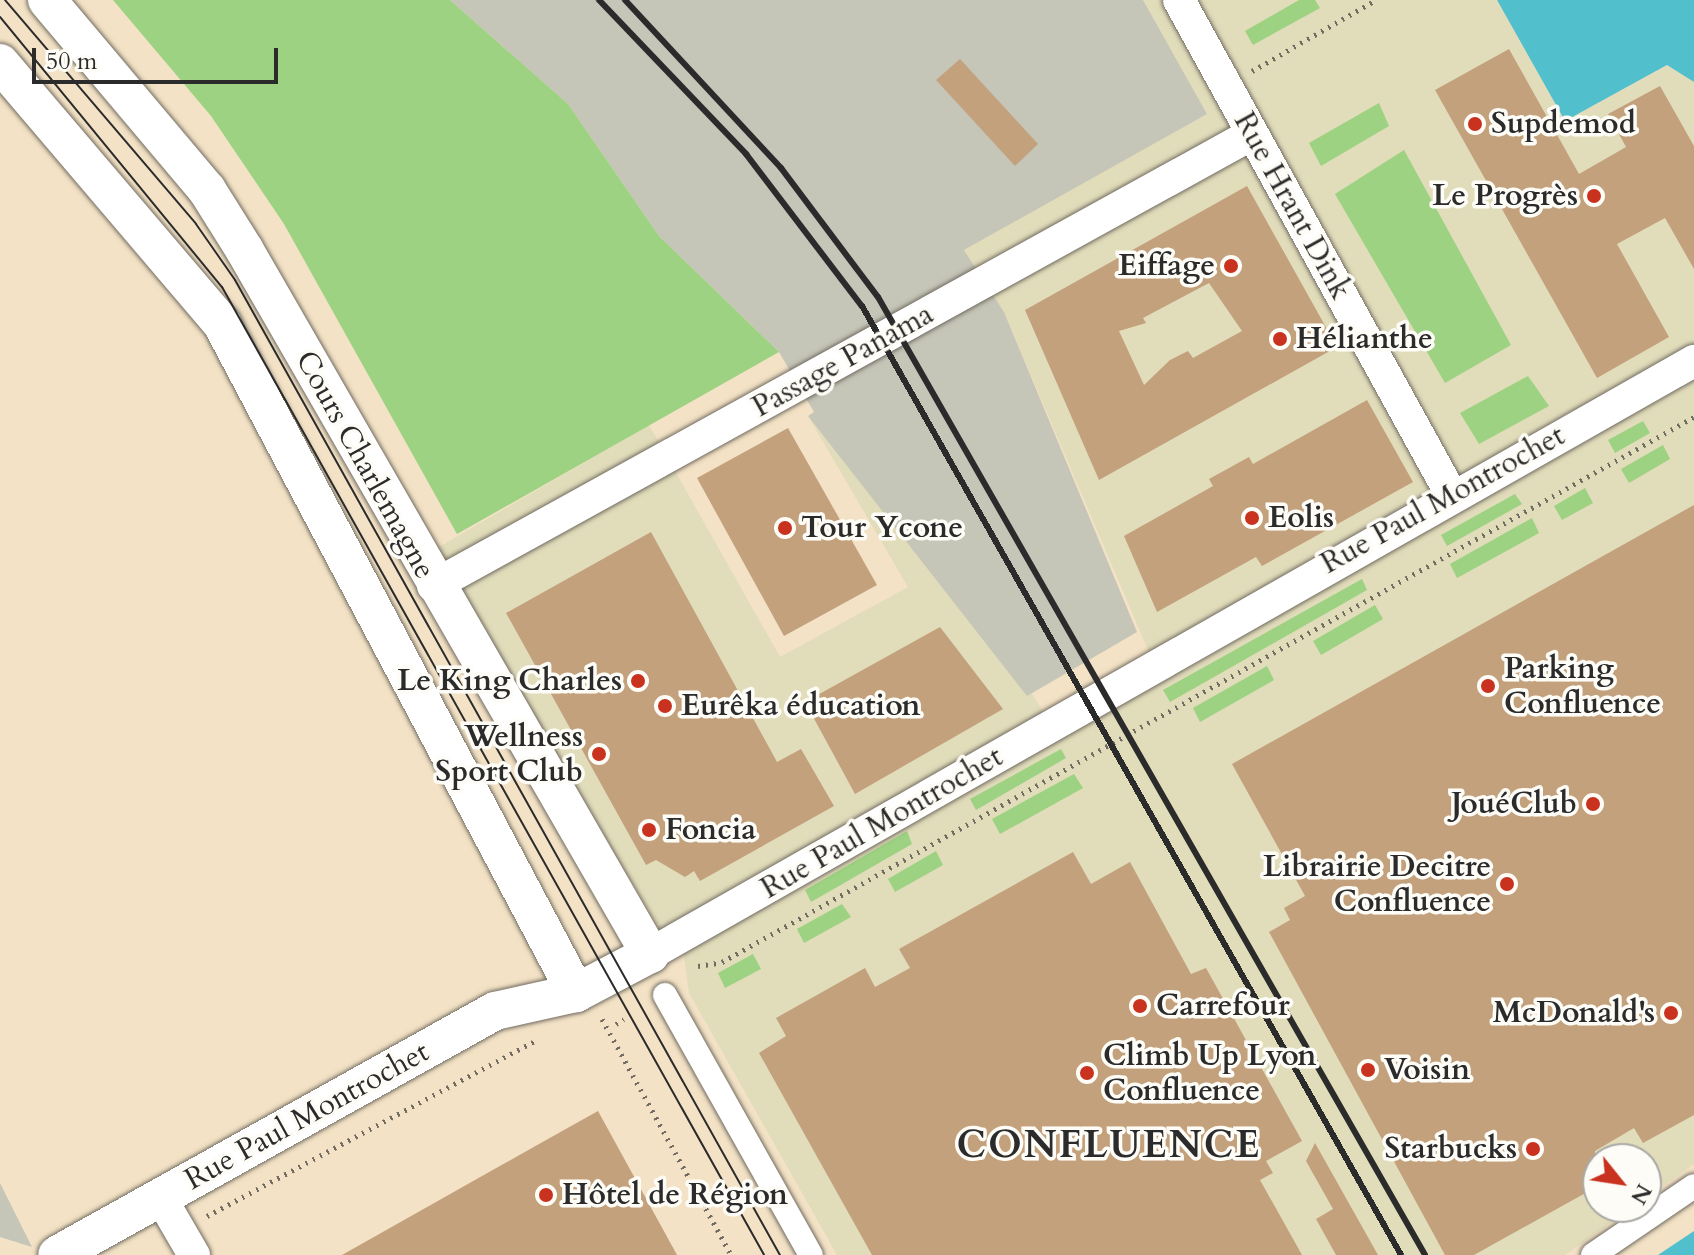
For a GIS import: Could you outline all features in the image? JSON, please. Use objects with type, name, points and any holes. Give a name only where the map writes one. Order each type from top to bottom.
[{"type":"street","name":"Cours Charlemagne","points":[[47,0],[207,190],[433,586],[667,961]]},
{"type":"street","name":"Rue Hrant Dink","points":[[1179,0],[1452,496]]},
{"type":"street","name":"Cours Charlemagne","points":[[0,63],[222,324],[586,1001]]},
{"type":"street","name":"Passage Panama","points":[[433,586],[1252,134]]},
{"type":"street","name":"Rue Paul Montrochet","points":[[57,1255],[495,1011],[586,1001],[667,961],[1452,496],[1694,361]]},
{"type":"street","points":[[665,995],[811,1255]]},
{"type":"street","points":[[1593,1255],[1694,1186]]},
{"type":"street","points":[[161,1198],[187,1243]]},
{"type":"path","points":[[1226,86],[1376,0]]},
{"type":"path","name":"Rue Paul Montrochet","points":[[667,961],[722,962],[1694,417]]},
{"type":"path","points":[[586,1001],[731,1255]]},
{"type":"path","points":[[616,1024],[624,1019]]},
{"type":"path","points":[[187,1243],[545,1036]]},
{"type":"shaded area","points":[[450,0],[1143,0],[1207,114],[964,250],[1004,312],[1137,632],[1027,696],[808,416],[814,412],[779,352],[659,236],[568,104]]},
{"type":"shaded area","points":[[1143,0],[1497,0],[1565,121],[1668,65],[1694,82],[1694,1164],[1662,1187],[1662,1143],[1582,1143],[1582,1223],[1610,1223],[1565,1255],[837,1255],[689,993],[683,949],[659,927],[432,551],[649,425],[780,657],[908,587],[808,416],[1029,689],[1058,735],[1160,678],[1004,312],[964,250],[1207,114]]},
{"type":"shaded area","points":[[0,1183],[32,1247],[0,1237]]},
{"type":"green space","points":[[113,0],[450,0],[568,104],[659,236],[779,352],[457,534],[284,224],[211,116]]},
{"type":"green space","points":[[1299,0],[1315,0],[1320,8],[1253,45],[1245,31]]},
{"type":"green space","points":[[1379,103],[1389,126],[1321,166],[1309,143]]},
{"type":"green space","points":[[1404,150],[1511,345],[1445,383],[1335,194]]},
{"type":"green space","points":[[1528,376],[1549,406],[1479,444],[1460,413]]},
{"type":"green space","points":[[1643,421],[1650,433],[1615,453],[1608,440]]},
{"type":"green space","points":[[1663,445],[1670,459],[1629,483],[1621,469]]},
{"type":"green space","points":[[1585,488],[1593,503],[1562,520],[1554,506]]},
{"type":"green space","points":[[1515,494],[1522,504],[1447,546],[1441,535]]},
{"type":"green space","points":[[1532,518],[1539,533],[1457,578],[1450,564]]},
{"type":"green space","points":[[1362,579],[1367,590],[1170,702],[1163,690]]},
{"type":"green space","points":[[1375,605],[1383,619],[1321,655],[1313,641]]},
{"type":"green space","points":[[1267,666],[1274,680],[1200,722],[1193,708]]},
{"type":"green space","points":[[1061,749],[1066,758],[976,810],[970,799]]},
{"type":"green space","points":[[1074,774],[1083,788],[1000,834],[992,819]]},
{"type":"green space","points":[[907,831],[912,844],[811,902],[805,890]]},
{"type":"green space","points":[[936,851],[943,865],[895,892],[888,879]]},
{"type":"green space","points":[[842,904],[851,917],[804,943],[797,929]]},
{"type":"green space","points":[[753,954],[761,969],[725,988],[718,973]]},
{"type":"water","points":[[1497,0],[1694,0],[1694,82],[1667,65],[1565,121]]},
{"type":"water","points":[[1694,1231],[1694,1255],[1658,1255]]},
{"type":"building","name":"Le Progrès","points":[[1509,49],[1579,174],[1626,147],[1608,114],[1660,86],[1694,146],[1694,269],[1665,218],[1617,244],[1669,337],[1597,378],[1435,90]]},
{"type":"building","points":[[960,59],[1038,144],[1015,166],[936,80]]},
{"type":"building","name":"Hélianthe","points":[[1247,186],[1337,347],[1099,480],[1025,310]],"holes":[[[1209,283],[1242,331],[1193,358],[1188,351],[1170,360],[1144,385],[1119,331],[1146,323],[1143,318]]]},
{"type":"building","name":"Eolis","points":[[1367,400],[1413,482],[1262,566],[1256,557],[1157,612],[1124,536],[1213,486],[1209,479],[1249,457],[1253,464]]},
{"type":"building","name":"Tour Ycone","points":[[788,428],[877,585],[784,636],[697,478]]},
{"type":"building","points":[[1694,505],[1694,1115],[1643,1143],[1634,1128],[1609,1143],[1582,1143],[1582,1195],[1474,1255],[1445,1255],[1269,932],[1290,920],[1284,908],[1305,896],[1232,764]]},
{"type":"building","name":"Eurêka éducation","points":[[651,532],[777,762],[801,749],[834,806],[700,881],[694,871],[685,877],[656,860],[646,865],[506,613]]},
{"type":"building","points":[[940,627],[1003,709],[855,794],[805,702]]},
{"type":"building","points":[[1073,852],[1091,884],[1130,862],[1191,974],[1206,968],[1302,1141],[1266,1161],[1273,1173],[1260,1180],[1302,1255],[872,1255],[759,1053],[786,1036],[776,1018],[865,968],[875,987],[910,968],[899,949]]},
{"type":"building","name":"Hôtel de Région","points":[[598,1111],[677,1255],[342,1255],[539,1144]]},
{"type":"building","points":[[1315,1143],[1378,1255],[1336,1255],[1316,1219],[1333,1209],[1306,1161]]},
{"type":"tram line","points":[[5,0],[196,224],[235,280],[780,1255]]},
{"type":"tram line","points":[[0,17],[222,287],[764,1255]]},
{"type":"railway","points":[[599,0],[746,154],[862,306],[1401,1255]]},
{"type":"railway","points":[[625,0],[781,168],[878,297],[1425,1255]]},
{"type":"place","name":"Supdemod","points":[[1475,124]]},
{"type":"place","name":"Le Progrès","points":[[1594,196]]},
{"type":"place","name":"Eiffage","points":[[1231,266]]},
{"type":"place","name":"Hélianthe","points":[[1280,339]]},
{"type":"place","name":"Eolis","points":[[1252,518]]},
{"type":"place","name":"Tour Ycone","points":[[785,528]]},
{"type":"place","name":"Le King Charles","points":[[638,681]]},
{"type":"place","name":"Parking Confluence","points":[[1488,686]]},
{"type":"place","name":"Eurêka éducation","points":[[665,706]]},
{"type":"place","name":"Wellness Sport Club","points":[[599,754]]},
{"type":"place","name":"JouéClub","points":[[1593,804]]},
{"type":"place","name":"Foncia","points":[[649,830]]},
{"type":"place","name":"Librairie Decitre Confluence","points":[[1507,884]]},
{"type":"place","name":"Carrefour","points":[[1140,1006]]},
{"type":"place","name":"McDonald's","points":[[1671,1013]]},
{"type":"place","name":"Voisin","points":[[1368,1070]]},
{"type":"place","name":"Climb Up Lyon Confluence","points":[[1087,1073]]},
{"type":"place","name":"Starbucks","points":[[1533,1149]]},
{"type":"place","name":"Hôtel de Région","points":[[546,1195]]},
{"type":"district","name":"CONFLUENCE","points":[[1109,1146]]}]
